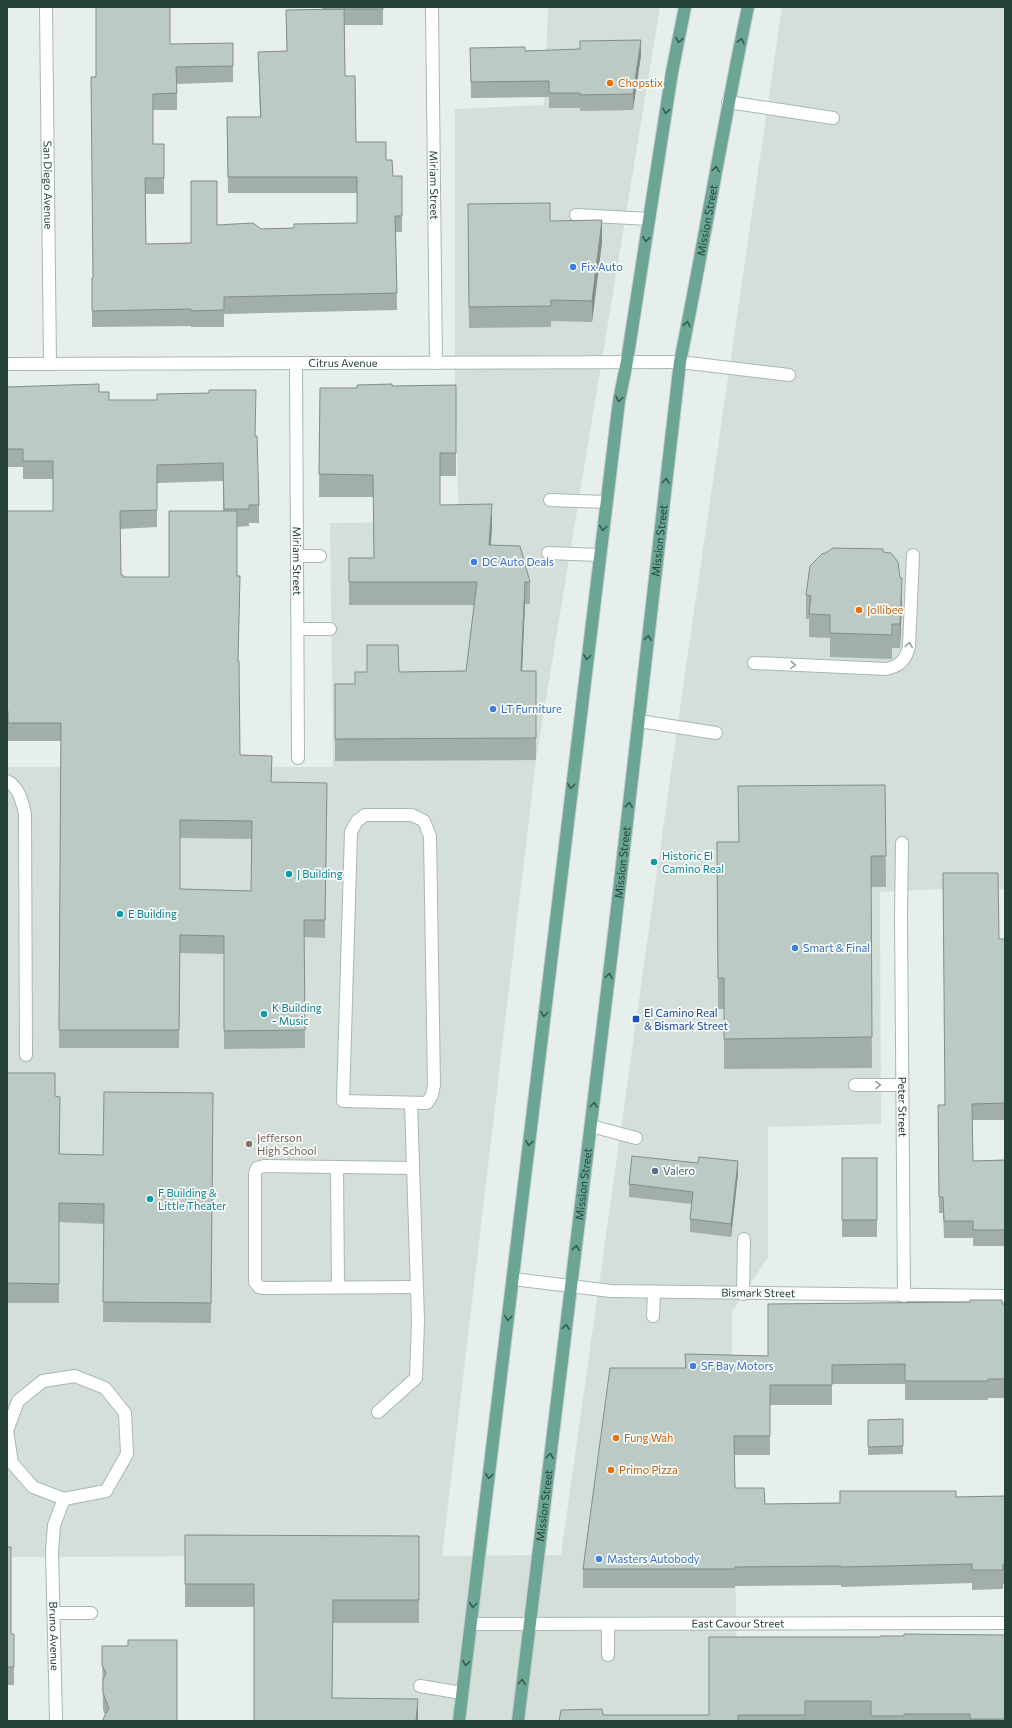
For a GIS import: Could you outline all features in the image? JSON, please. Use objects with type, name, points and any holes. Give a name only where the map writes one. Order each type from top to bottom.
[{"type":"main road","points":[[459,1721],[599,555],[619,400],[627,361],[672,72],[685,7]]},
{"type":"main road","name":"Mission Street","points":[[518,1721],[591,1126],[680,362],[698,274],[728,102],[748,7]]},
{"type":"street","name":"San Diego Avenue","points":[[46,7],[50,364]]},
{"type":"street","name":"Miriam Street","points":[[432,7],[436,363]]},
{"type":"street","points":[[728,102],[833,118]]},
{"type":"street","points":[[576,215],[649,219]]},
{"type":"street","name":"Citrus Avenue","points":[[7,364],[627,361],[680,362],[789,375]]},
{"type":"street","name":"Miriam Street","points":[[296,363],[298,758]]},
{"type":"street","points":[[550,500],[606,502]]},
{"type":"street","points":[[548,553],[599,555]]},
{"type":"street","points":[[754,663],[886,669],[902,662],[906,658],[909,646],[912,555]]},
{"type":"street","points":[[298,556],[320,556]]},
{"type":"street","points":[[298,629],[330,628]]},
{"type":"street","points":[[639,721],[716,732]]},
{"type":"street","points":[[7,781],[13,784],[21,799],[25,814],[26,1055]]},
{"type":"street","points":[[365,815],[412,815],[424,820],[430,836],[434,1084],[432,1095],[427,1102],[411,1102],[343,1101],[351,832],[357,820],[365,815]]},
{"type":"street","name":"Peter Street","points":[[902,843],[901,917],[904,1296]]},
{"type":"street","points":[[855,1085],[902,1084]]},
{"type":"street","points":[[378,1412],[416,1378],[417,1287],[411,1102]]},
{"type":"street","points":[[591,1126],[636,1138]]},
{"type":"street","points":[[413,1168],[264,1166],[257,1168],[255,1172],[255,1282],[259,1287],[265,1288],[417,1287]]},
{"type":"street","points":[[337,1167],[338,1287]]},
{"type":"street","points":[[743,1294],[744,1239]]},
{"type":"street","name":"Bismark Street","points":[[513,1280],[611,1291],[743,1294],[1005,1296]]},
{"type":"street","points":[[653,1316],[654,1292]]},
{"type":"street","points":[[75,1376],[105,1388],[125,1413],[127,1454],[106,1491],[64,1499],[33,1487],[12,1463],[7,1431],[18,1401],[43,1381],[75,1376]]},
{"type":"street","name":"Bruno Avenue","points":[[56,1721],[52,1551],[54,1525],[64,1499]]},
{"type":"street","points":[[54,1614],[91,1613]]},
{"type":"street","name":"East Cavour Street","points":[[471,1624],[1005,1623]]},
{"type":"street","points":[[608,1624],[608,1655]]},
{"type":"street","points":[[420,1686],[462,1693]]},
{"type":"shaded area","points":[[548,7],[660,7],[536,760],[442,1556],[561,1555],[684,680],[782,7],[1005,7],[1005,889],[960,888],[880,892],[881,1124],[768,1127],[768,1257],[732,1312],[738,1721],[254,1721],[254,1556],[7,1557],[7,767],[333,767],[330,523],[459,521],[455,387],[455,109],[544,105]]},
{"type":"building","points":[[96,7],[170,7],[170,44],[233,43],[233,66],[176,67],[177,93],[153,94],[153,144],[164,144],[164,178],[145,178],[146,244],[191,243],[191,181],[217,181],[217,225],[253,223],[261,229],[294,228],[294,224],[357,223],[357,177],[228,177],[227,117],[261,117],[258,52],[287,51],[286,10],[344,9],[345,76],[355,76],[356,142],[386,142],[386,160],[392,160],[393,176],[402,176],[402,216],[395,216],[397,293],[224,297],[224,310],[191,311],[191,309],[92,311],[91,77],[96,77]]},
{"type":"building","points":[[323,7],[383,7],[383,9],[323,9]]},
{"type":"building","points":[[641,40],[633,94],[580,95],[580,93],[549,93],[549,81],[471,82],[470,48],[525,47],[525,51],[580,49],[580,41]]},
{"type":"building","points":[[550,203],[550,221],[602,220],[592,301],[551,300],[551,306],[469,307],[468,204]]},
{"type":"building","points":[[99,384],[99,392],[109,392],[109,400],[157,400],[157,394],[209,393],[209,390],[256,390],[255,436],[257,436],[259,505],[249,505],[249,509],[224,509],[223,463],[157,465],[157,510],[120,511],[121,575],[123,575],[123,577],[169,577],[169,511],[237,511],[237,576],[240,576],[238,661],[240,755],[272,756],[271,782],[327,783],[325,920],[304,920],[305,1030],[224,1031],[224,936],[180,935],[179,1030],[59,1030],[61,723],[8,723],[7,711],[7,511],[53,511],[53,461],[23,461],[23,449],[7,449],[7,387]],"holes":[[[180,820],[252,821],[251,891],[180,889]]]},
{"type":"building","points":[[392,384],[392,386],[456,385],[456,453],[440,453],[440,505],[492,504],[489,545],[520,546],[530,582],[525,582],[521,671],[536,671],[536,738],[335,739],[335,684],[355,684],[355,672],[367,672],[367,645],[398,645],[399,672],[466,671],[477,582],[349,582],[349,558],[374,558],[373,475],[319,474],[320,388],[357,388],[357,385]]},
{"type":"building","name":"Jollibee","points":[[833,548],[883,549],[883,552],[891,553],[898,562],[900,578],[902,578],[900,624],[892,624],[892,635],[830,633],[830,615],[809,614],[811,596],[806,595],[810,566],[823,553],[824,554]]},
{"type":"building","name":"Smart & Final","points":[[885,785],[886,856],[871,856],[872,1037],[724,1039],[724,978],[718,978],[717,842],[739,842],[738,786]]},
{"type":"building","points":[[943,873],[998,873],[999,939],[1005,939],[1005,1103],[972,1104],[973,1161],[1005,1160],[1005,1230],[973,1230],[973,1221],[944,1221],[943,1197],[939,1197],[938,1105],[945,1105]]},
{"type":"building","points":[[7,1073],[55,1073],[55,1096],[60,1097],[59,1154],[103,1155],[104,1092],[213,1093],[211,1303],[103,1302],[104,1204],[59,1203],[59,1284],[7,1283]]},
{"type":"building","points":[[632,1156],[698,1163],[699,1157],[738,1161],[731,1224],[690,1219],[693,1192],[629,1184]]},
{"type":"building","points":[[842,1158],[877,1158],[877,1220],[842,1220]]},
{"type":"building","points":[[970,1300],[1002,1300],[1002,1304],[1005,1304],[1005,1379],[988,1379],[988,1381],[905,1381],[905,1364],[832,1365],[832,1385],[770,1385],[770,1436],[734,1436],[735,1488],[764,1488],[765,1504],[840,1503],[840,1491],[956,1491],[956,1497],[1005,1496],[1005,1564],[1003,1564],[1003,1570],[972,1570],[972,1564],[841,1567],[735,1567],[735,1569],[583,1569],[610,1368],[686,1368],[685,1354],[768,1356],[768,1304],[970,1302]]},
{"type":"building","points":[[903,1419],[903,1446],[868,1447],[868,1420]]},
{"type":"building","points":[[185,1535],[419,1536],[419,1600],[333,1600],[332,1698],[418,1699],[416,1721],[254,1721],[254,1584],[185,1584]]},
{"type":"building","points":[[7,1547],[11,1547],[11,1634],[14,1634],[14,1667],[7,1667]]},
{"type":"building","points":[[904,1634],[1005,1635],[1005,1719],[970,1719],[970,1714],[904,1714],[904,1716],[871,1716],[871,1701],[805,1701],[805,1715],[738,1715],[738,1721],[559,1721],[561,1710],[602,1709],[603,1715],[709,1715],[709,1637],[880,1637],[904,1636]]},
{"type":"building","points":[[128,1640],[177,1640],[177,1721],[103,1721],[109,1708],[103,1693],[103,1680],[106,1673],[102,1665],[102,1646],[128,1646]]},
{"type":"place","name":"Chopstix","points":[[610,83]]},
{"type":"place","name":"Fix Auto","points":[[573,267]]},
{"type":"place","name":"DC Auto Deals","points":[[474,562]]},
{"type":"place","name":"Jollibee","points":[[859,610]]},
{"type":"place","name":"LT Furniture","points":[[493,709]]},
{"type":"place","name":"Historic El Camino Real","points":[[654,862]]},
{"type":"place","name":"J Building","points":[[289,874]]},
{"type":"place","name":"E Building","points":[[120,914]]},
{"type":"place","name":"Smart & Final","points":[[795,948]]},
{"type":"place","name":"K Building - Music","points":[[264,1014]]},
{"type":"place","name":"El Camino Real & Bismark Street","points":[[636,1019]]},
{"type":"place","name":"Jefferson High School","points":[[249,1144]]},
{"type":"place","name":"Valero","points":[[655,1171]]},
{"type":"place","name":"F Building & Little Theater","points":[[150,1199]]},
{"type":"place","name":"SF Bay Motors","points":[[693,1366]]},
{"type":"place","name":"Fung Wah","points":[[616,1438]]},
{"type":"place","name":"Primo Pizza","points":[[611,1470]]},
{"type":"place","name":"Masters Autobody","points":[[599,1559]]}]
